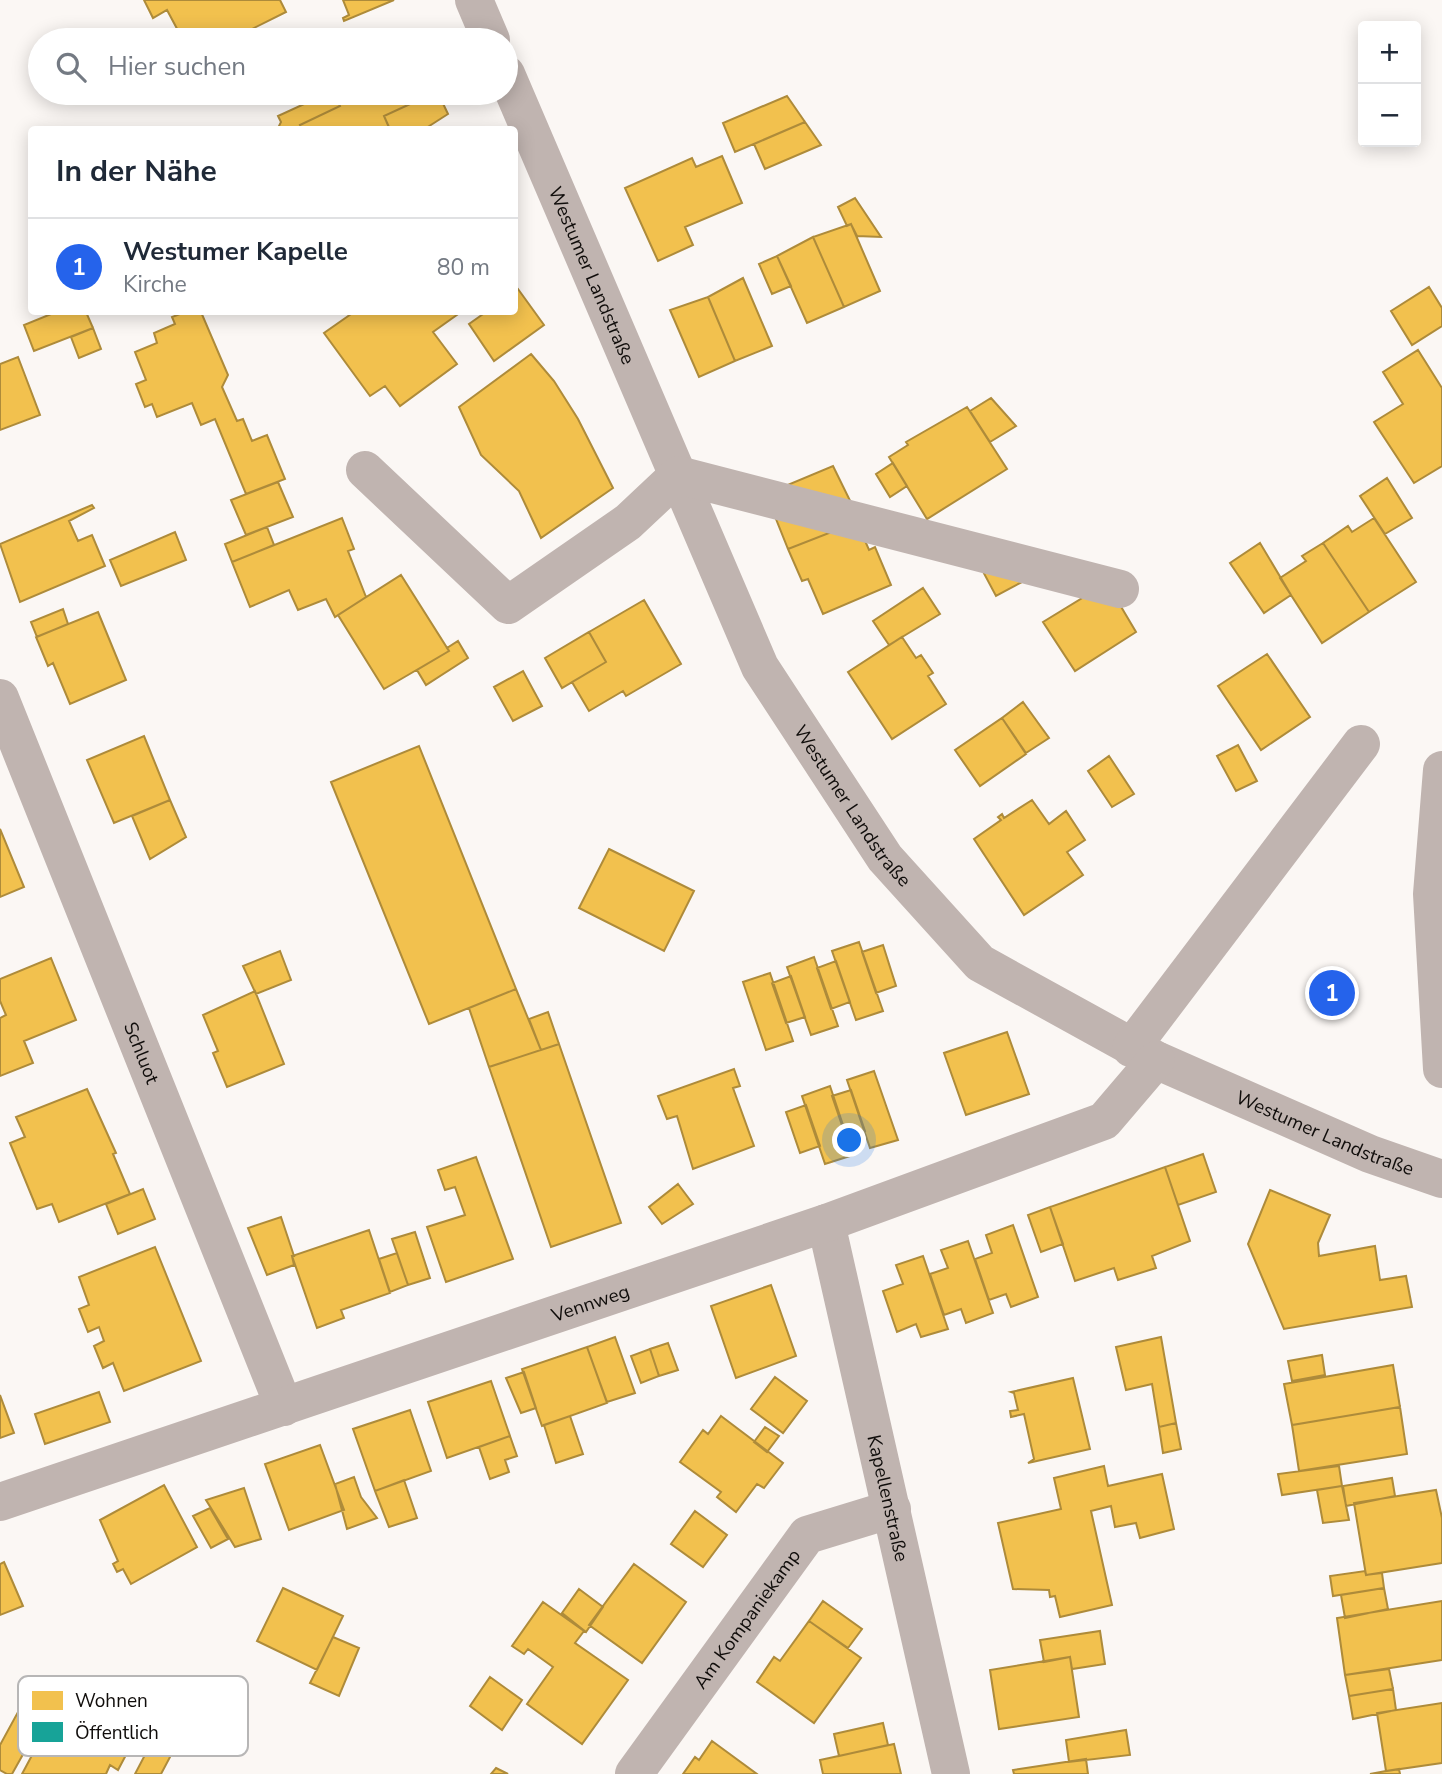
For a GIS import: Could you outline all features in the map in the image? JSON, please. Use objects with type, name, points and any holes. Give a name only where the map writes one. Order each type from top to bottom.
[{"type":"street","points":[[474,0],[486,28]]},
{"type":"street","name":"Westumer Landstraße","points":[[518,102],[760,667],[885,858],[981,963],[1144,1054],[1370,1154],[1442,1179]]},
{"type":"street","points":[[365,470],[508,605],[628,522],[678,475],[1121,589]]},
{"type":"street","name":"Schluot","points":[[0,698],[284,1407]]},
{"type":"street","points":[[1144,1054],[1361,744]]},
{"type":"street","points":[[1442,770],[1432,894],[1442,1069]]},
{"type":"street","name":"Vennweg","points":[[0,1502],[826,1223],[1104,1121],[1144,1054]]},
{"type":"street","name":"Kapellenstraße","points":[[826,1223],[951,1774]]},
{"type":"street","name":"Am Kompaniekamp","points":[[634,1774],[807,1535],[892,1508]]},
{"type":"building: Wohnen","points":[[144,0],[280,0],[286,12],[254,28],[177,28],[167,10],[153,18]]},
{"type":"building: Wohnen","points":[[343,0],[394,0],[344,21],[343,18],[349,15]]},
{"type":"building: Wohnen","points":[[787,96],[805,122],[735,152],[723,123]]},
{"type":"building: Wohnen","points":[[302,105],[340,106],[301,126],[279,126],[281,122],[278,116]]},
{"type":"building: Wohnen","points":[[408,105],[384,116],[389,126],[300,125],[340,106]]},
{"type":"building: Wohnen","points":[[408,105],[444,105],[448,114],[429,126],[388,126],[384,116]]},
{"type":"building: Wohnen","points":[[805,122],[821,145],[765,169],[754,144]]},
{"type":"building: Wohnen","points":[[722,156],[742,203],[685,227],[693,245],[658,261],[625,188],[692,158],[696,167]]},
{"type":"building: Wohnen","points":[[855,198],[881,237],[857,236],[851,224],[847,226],[838,207]]},
{"type":"building: Wohnen","points":[[851,224],[880,291],[844,307],[813,237]]},
{"type":"building: Wohnen","points":[[813,237],[844,307],[807,323],[777,256]]},
{"type":"building: Wohnen","points":[[777,256],[791,286],[772,294],[759,264]]},
{"type":"building: Wohnen","points":[[743,278],[772,346],[735,361],[708,297]]},
{"type":"building: Wohnen","points":[[1429,287],[1442,308],[1442,326],[1412,345],[1391,311]]},
{"type":"building: Wohnen","points":[[518,289],[544,325],[494,361],[469,324],[482,315],[518,315]]},
{"type":"building: Wohnen","points":[[708,297],[735,361],[699,377],[670,310]]},
{"type":"building: Wohnen","points":[[49,315],[87,315],[93,328],[34,351],[24,325]]},
{"type":"building: Wohnen","points":[[202,315],[228,375],[222,387],[237,421],[243,419],[252,441],[267,435],[285,479],[246,494],[215,419],[201,425],[192,403],[157,417],[152,404],[145,407],[136,384],[146,380],[135,352],[157,343],[154,333],[175,324],[172,317]]},
{"type":"building: Wohnen","points":[[350,315],[457,315],[433,332],[457,364],[400,406],[385,386],[370,396],[324,333]]},
{"type":"building: Wohnen","points":[[93,328],[101,349],[79,358],[71,337]]},
{"type":"building: Wohnen","points":[[1418,350],[1442,388],[1442,466],[1414,483],[1374,422],[1403,404],[1383,372]]},
{"type":"building: Wohnen","points":[[531,354],[554,381],[578,419],[613,488],[541,538],[519,491],[481,455],[459,407]]},
{"type":"building: Wohnen","points":[[18,357],[40,415],[0,430],[0,364]]},
{"type":"building: Wohnen","points":[[991,398],[1016,426],[990,442],[970,411]]},
{"type":"building: Wohnen","points":[[967,407],[1007,469],[927,519],[889,457],[908,445],[906,442]]},
{"type":"building: Wohnen","points":[[893,463],[907,486],[890,497],[876,474]]},
{"type":"building: Wohnen","points":[[833,466],[860,521],[788,549],[766,494]]},
{"type":"building: Wohnen","points":[[1387,478],[1412,518],[1385,534],[1360,496]]},
{"type":"building: Wohnen","points":[[278,482],[293,517],[246,535],[231,500]]},
{"type":"building: Wohnen","points":[[92,505],[94,508],[69,521],[78,541],[92,535],[105,566],[20,602],[0,544]]},
{"type":"building: Wohnen","points":[[342,518],[354,549],[348,551],[366,597],[335,617],[326,599],[298,610],[289,590],[250,607],[232,562]]},
{"type":"building: Wohnen","points":[[1374,518],[1416,582],[1369,612],[1323,543],[1348,526],[1352,532]]},
{"type":"building: Wohnen","points":[[857,522],[869,550],[875,547],[891,585],[823,614],[808,579],[802,581],[788,549]]},
{"type":"building: Wohnen","points":[[267,527],[274,545],[232,562],[225,544]]},
{"type":"building: Wohnen","points":[[175,532],[186,560],[121,586],[110,560]]},
{"type":"building: Wohnen","points":[[1260,543],[1291,595],[1264,613],[1230,563]]},
{"type":"building: Wohnen","points":[[1323,543],[1369,612],[1322,643],[1280,578],[1306,561],[1302,556]]},
{"type":"building: Wohnen","points":[[979,564],[1022,582],[996,596]]},
{"type":"building: Wohnen","points":[[401,575],[449,651],[384,689],[338,615]]},
{"type":"building: Wohnen","points":[[1107,583],[1136,632],[1075,671],[1043,622]]},
{"type":"building: Wohnen","points":[[923,588],[940,614],[889,645],[873,621]]},
{"type":"building: Wohnen","points":[[644,600],[681,664],[626,696],[623,691],[589,711],[572,682],[606,662],[589,632]]},
{"type":"building: Wohnen","points":[[63,609],[68,624],[37,637],[31,622]]},
{"type":"building: Wohnen","points":[[98,612],[126,680],[70,704],[53,663],[48,666],[36,637]]},
{"type":"building: Wohnen","points":[[589,632],[606,662],[562,688],[545,658]]},
{"type":"building: Wohnen","points":[[902,637],[916,658],[921,655],[933,673],[928,676],[946,704],[892,739],[848,672]]},
{"type":"building: Wohnen","points":[[458,641],[468,658],[426,685],[417,670],[449,651],[447,648]]},
{"type":"building: Wohnen","points":[[1267,654],[1310,717],[1261,750],[1218,686]]},
{"type":"building: Wohnen","points":[[523,671],[542,706],[513,721],[494,687]]},
{"type":"building: Wohnen","points":[[1023,702],[1049,738],[1026,753],[1002,718]]},
{"type":"building: Wohnen","points":[[1002,718],[1026,754],[980,786],[955,750]]},
{"type":"building: Wohnen","points":[[144,736],[170,800],[114,823],[87,760]]},
{"type":"building: Wohnen","points":[[1238,745],[1257,781],[1236,791],[1217,756]]},
{"type":"building: Wohnen","points":[[419,746],[516,989],[429,1024],[331,782]]},
{"type":"building: Wohnen","points":[[1109,756],[1134,794],[1112,807],[1088,771]]},
{"type":"building: Wohnen","points":[[170,800],[186,837],[150,859],[132,816]]},
{"type":"building: Wohnen","points":[[1032,800],[1049,824],[1066,811],[1085,840],[1067,852],[1083,875],[1024,915],[974,839],[1001,820],[998,817],[1002,814],[1004,818]]},
{"type":"building: Wohnen","points":[[0,829],[24,887],[0,897]]},
{"type":"building: Wohnen","points":[[609,849],[694,891],[664,951],[579,908]]},
{"type":"building: Wohnen","points":[[859,942],[883,1011],[856,1020],[832,951]]},
{"type":"building: Wohnen","points":[[883,945],[896,986],[876,993],[862,952]]},
{"type":"building: Wohnen","points":[[280,951],[291,980],[256,994],[243,966]]},
{"type":"building: Wohnen","points":[[814,957],[838,1026],[811,1035],[787,967]]},
{"type":"building: Wohnen","points":[[51,958],[76,1020],[24,1041],[33,1063],[0,1076],[0,1018],[6,1015],[0,1001],[0,979]]},
{"type":"building: Wohnen","points":[[836,961],[850,1002],[831,1009],[817,968]]},
{"type":"building: Wohnen","points":[[770,973],[793,1041],[766,1050],[743,982]]},
{"type":"building: Wohnen","points":[[791,976],[805,1017],[786,1023],[772,983]]},
{"type":"building: Wohnen","points":[[516,989],[541,1050],[489,1067],[469,1008]]},
{"type":"building: Wohnen","points":[[255,991],[284,1064],[227,1087],[213,1053],[218,1051],[203,1015]]},
{"type":"building: Wohnen","points":[[548,1012],[559,1044],[541,1050],[529,1019]]},
{"type":"building: Wohnen","points":[[1007,1032],[1029,1094],[966,1115],[944,1053]]},
{"type":"building: Wohnen","points":[[559,1044],[621,1223],[551,1247],[489,1067]]},
{"type":"building: Wohnen","points":[[734,1069],[740,1086],[733,1088],[754,1146],[693,1169],[677,1116],[667,1119],[658,1096]]},
{"type":"building: Wohnen","points":[[874,1071],[898,1140],[870,1148],[847,1080]]},
{"type":"building: Wohnen","points":[[830,1086],[853,1155],[825,1164],[802,1096]]},
{"type":"building: Wohnen","points":[[87,1089],[116,1153],[113,1154],[130,1194],[59,1222],[52,1204],[37,1209],[10,1143],[25,1137],[16,1117]]},
{"type":"building: Wohnen","points":[[851,1090],[865,1131],[846,1137],[832,1096]]},
{"type":"building: Wohnen","points":[[806,1105],[820,1146],[800,1153],[786,1112]]},
{"type":"building: Wohnen","points":[[1203,1154],[1216,1192],[1178,1205],[1165,1167]]},
{"type":"building: Wohnen","points":[[476,1157],[513,1259],[446,1282],[427,1227],[465,1215],[455,1187],[445,1190],[438,1170]]},
{"type":"building: Wohnen","points":[[1165,1167],[1190,1241],[1152,1256],[1156,1268],[1118,1280],[1114,1268],[1075,1281],[1050,1207]]},
{"type":"building: Wohnen","points":[[678,1184],[693,1204],[662,1224],[649,1207]]},
{"type":"building: Wohnen","points":[[143,1189],[155,1219],[118,1234],[106,1204]]},
{"type":"building: Wohnen","points":[[1270,1190],[1330,1215],[1318,1243],[1319,1256],[1375,1246],[1380,1280],[1406,1276],[1412,1307],[1284,1329],[1248,1244]]},
{"type":"building: Wohnen","points":[[1050,1207],[1063,1244],[1041,1252],[1028,1215]]},
{"type":"building: Wohnen","points":[[281,1217],[294,1256],[294,1265],[267,1275],[248,1228]]},
{"type":"building: Wohnen","points":[[1013,1225],[1038,1297],[1011,1307],[1006,1294],[989,1300],[975,1259],[992,1253],[986,1235]]},
{"type":"building: Wohnen","points":[[369,1230],[390,1293],[341,1310],[344,1318],[317,1328],[292,1256]]},
{"type":"building: Wohnen","points":[[415,1232],[430,1278],[408,1285],[392,1239]]},
{"type":"building: Wohnen","points":[[968,1241],[993,1313],[966,1323],[961,1309],[944,1315],[930,1274],[948,1268],[941,1250]]},
{"type":"building: Wohnen","points":[[155,1247],[201,1361],[124,1391],[113,1363],[103,1368],[94,1346],[104,1341],[99,1327],[88,1332],[79,1309],[89,1305],[79,1277]]},
{"type":"building: Wohnen","points":[[397,1253],[408,1285],[390,1292],[379,1259]]},
{"type":"building: Wohnen","points":[[923,1256],[948,1329],[921,1337],[916,1324],[897,1332],[883,1291],[903,1284],[896,1265]]},
{"type":"building: Wohnen","points":[[771,1285],[796,1356],[736,1378],[711,1306]]},
{"type":"building: Wohnen","points":[[615,1337],[635,1393],[607,1402],[587,1347]]},
{"type":"building: Wohnen","points":[[1161,1337],[1176,1423],[1159,1427],[1152,1384],[1126,1390],[1116,1347]]},
{"type":"building: Wohnen","points":[[668,1343],[678,1370],[659,1376],[650,1349]]},
{"type":"building: Wohnen","points":[[587,1347],[607,1403],[542,1426],[522,1369]]},
{"type":"building: Wohnen","points":[[650,1349],[659,1376],[641,1383],[631,1356]]},
{"type":"building: Wohnen","points":[[1322,1355],[1325,1375],[1292,1381],[1288,1361]]},
{"type":"building: Wohnen","points":[[1393,1365],[1400,1407],[1292,1425],[1284,1384]]},
{"type":"building: Wohnen","points":[[524,1372],[536,1408],[521,1413],[506,1378]]},
{"type":"building: Wohnen","points":[[775,1377],[807,1401],[783,1433],[751,1409]]},
{"type":"building: Wohnen","points":[[1073,1378],[1090,1449],[1028,1463],[1034,1459],[1024,1414],[1011,1417],[1010,1411],[1018,1410],[1014,1393],[1011,1392]]},
{"type":"building: Wohnen","points":[[491,1381],[510,1436],[447,1458],[428,1402]]},
{"type":"building: Wohnen","points":[[99,1392],[110,1422],[45,1444],[35,1414]]},
{"type":"building: Wohnen","points":[[0,1395],[14,1433],[0,1438]]},
{"type":"building: Wohnen","points":[[1400,1407],[1407,1454],[1299,1471],[1292,1425]]},
{"type":"building: Wohnen","points":[[410,1410],[431,1471],[375,1491],[353,1429]]},
{"type":"building: Wohnen","points":[[570,1416],[583,1454],[556,1463],[544,1425]]},
{"type":"building: Wohnen","points":[[721,1416],[783,1463],[764,1488],[757,1484],[736,1512],[717,1497],[721,1492],[680,1462],[703,1430],[708,1434]]},
{"type":"building: Wohnen","points":[[1176,1423],[1181,1449],[1163,1453],[1159,1427]]},
{"type":"building: Wohnen","points":[[765,1427],[779,1436],[767,1452],[754,1442]]},
{"type":"building: Wohnen","points":[[510,1436],[517,1456],[505,1460],[509,1472],[490,1479],[479,1447]]},
{"type":"building: Wohnen","points":[[320,1445],[344,1510],[289,1530],[265,1464]]},
{"type":"building: Wohnen","points":[[1104,1466],[1108,1486],[1162,1474],[1174,1529],[1140,1538],[1136,1523],[1115,1527],[1111,1506],[1091,1511],[1112,1605],[1060,1617],[1055,1596],[1050,1597],[1049,1590],[1013,1589],[998,1523],[1061,1509],[1054,1478]]},
{"type":"building: Wohnen","points":[[1339,1466],[1342,1486],[1282,1495],[1278,1474]]},
{"type":"building: Wohnen","points":[[354,1477],[361,1497],[377,1518],[347,1529],[335,1484]]},
{"type":"building: Wohnen","points":[[1392,1478],[1395,1496],[1346,1506],[1343,1486]]},
{"type":"building: Wohnen","points":[[404,1480],[417,1518],[389,1527],[375,1491]]},
{"type":"building: Wohnen","points":[[164,1485],[197,1547],[131,1584],[123,1569],[117,1572],[113,1564],[118,1561],[100,1520]]},
{"type":"building: Wohnen","points":[[1342,1486],[1349,1520],[1323,1523],[1317,1490]]},
{"type":"building: Wohnen","points":[[244,1488],[261,1539],[235,1547],[206,1500]]},
{"type":"building: Wohnen","points":[[1436,1490],[1442,1518],[1442,1563],[1366,1575],[1354,1503]]},
{"type":"building: Wohnen","points":[[210,1508],[228,1539],[211,1548],[193,1516]]},
{"type":"building: Wohnen","points":[[695,1511],[727,1535],[703,1567],[671,1544]]},
{"type":"building: Wohnen","points":[[4,1562],[23,1606],[0,1615],[0,1564]]},
{"type":"building: Wohnen","points":[[634,1564],[686,1602],[642,1663],[589,1625]]},
{"type":"building: Wohnen","points":[[1365,1571],[1366,1575],[1382,1573],[1384,1588],[1333,1596],[1330,1576]]},
{"type":"building: Wohnen","points":[[283,1588],[343,1616],[317,1670],[257,1641]]},
{"type":"building: Wohnen","points":[[1384,1588],[1388,1609],[1345,1618],[1341,1595]]},
{"type":"building: Wohnen","points":[[579,1589],[603,1607],[586,1632],[562,1613]]},
{"type":"building: Wohnen","points":[[823,1601],[862,1629],[848,1648],[809,1621]]},
{"type":"building: Wohnen","points":[[1442,1601],[1442,1660],[1345,1675],[1337,1618]]},
{"type":"building: Wohnen","points":[[543,1602],[584,1631],[575,1643],[628,1680],[582,1744],[527,1704],[553,1667],[528,1649],[524,1654],[512,1646]]},
{"type":"building: Wohnen","points":[[809,1621],[861,1658],[814,1723],[757,1682],[774,1657],[780,1661]]},
{"type":"building: Wohnen","points":[[1100,1631],[1105,1664],[1072,1669],[1070,1657],[1044,1662],[1040,1640]]},
{"type":"building: Wohnen","points":[[333,1637],[359,1648],[339,1696],[310,1683]]},
{"type":"building: Wohnen","points":[[1070,1657],[1079,1717],[999,1729],[990,1670]]},
{"type":"building: Wohnen","points":[[1389,1669],[1393,1689],[1349,1696],[1345,1675]]},
{"type":"building: Wohnen","points":[[490,1677],[522,1700],[502,1730],[470,1706]]},
{"type":"building: Wohnen","points":[[1393,1689],[1396,1710],[1353,1719],[1349,1696]]},
{"type":"building: Wohnen","points":[[1442,1703],[1442,1763],[1386,1771],[1377,1713]]},
{"type":"building: Wohnen","points":[[18,1712],[18,1756],[22,1756],[12,1774],[0,1770],[0,1745]]},
{"type":"building: Wohnen","points":[[883,1723],[888,1745],[839,1756],[834,1734]]},
{"type":"building: Wohnen","points":[[1126,1730],[1130,1755],[1069,1762],[1066,1740]]},
{"type":"building: Wohnen","points":[[712,1741],[757,1774],[683,1774],[695,1757],[699,1760]]},
{"type":"building: Wohnen","points":[[894,1744],[901,1774],[823,1774],[820,1760]]},
{"type":"building: Wohnen","points":[[32,1756],[125,1756],[118,1770],[110,1765],[106,1774],[22,1774]]},
{"type":"building: Wohnen","points":[[144,1756],[171,1756],[161,1774],[135,1774]]},
{"type":"building: Wohnen","points":[[1086,1759],[1088,1774],[1014,1774],[1013,1770]]},
{"type":"building: Wohnen","points":[[496,1768],[508,1774],[491,1774]]},
{"type":"building: Wohnen","points":[[1399,1769],[1400,1774],[1370,1774],[1386,1771]]},
{"type":"building: Öffentlich","points":[[1343,973],[1347,1007],[1324,1009],[1314,1001],[1314,986],[1324,974]]},
{"type":"place","name":"Westumer Kapelle","points":[[1332,993]]}]
